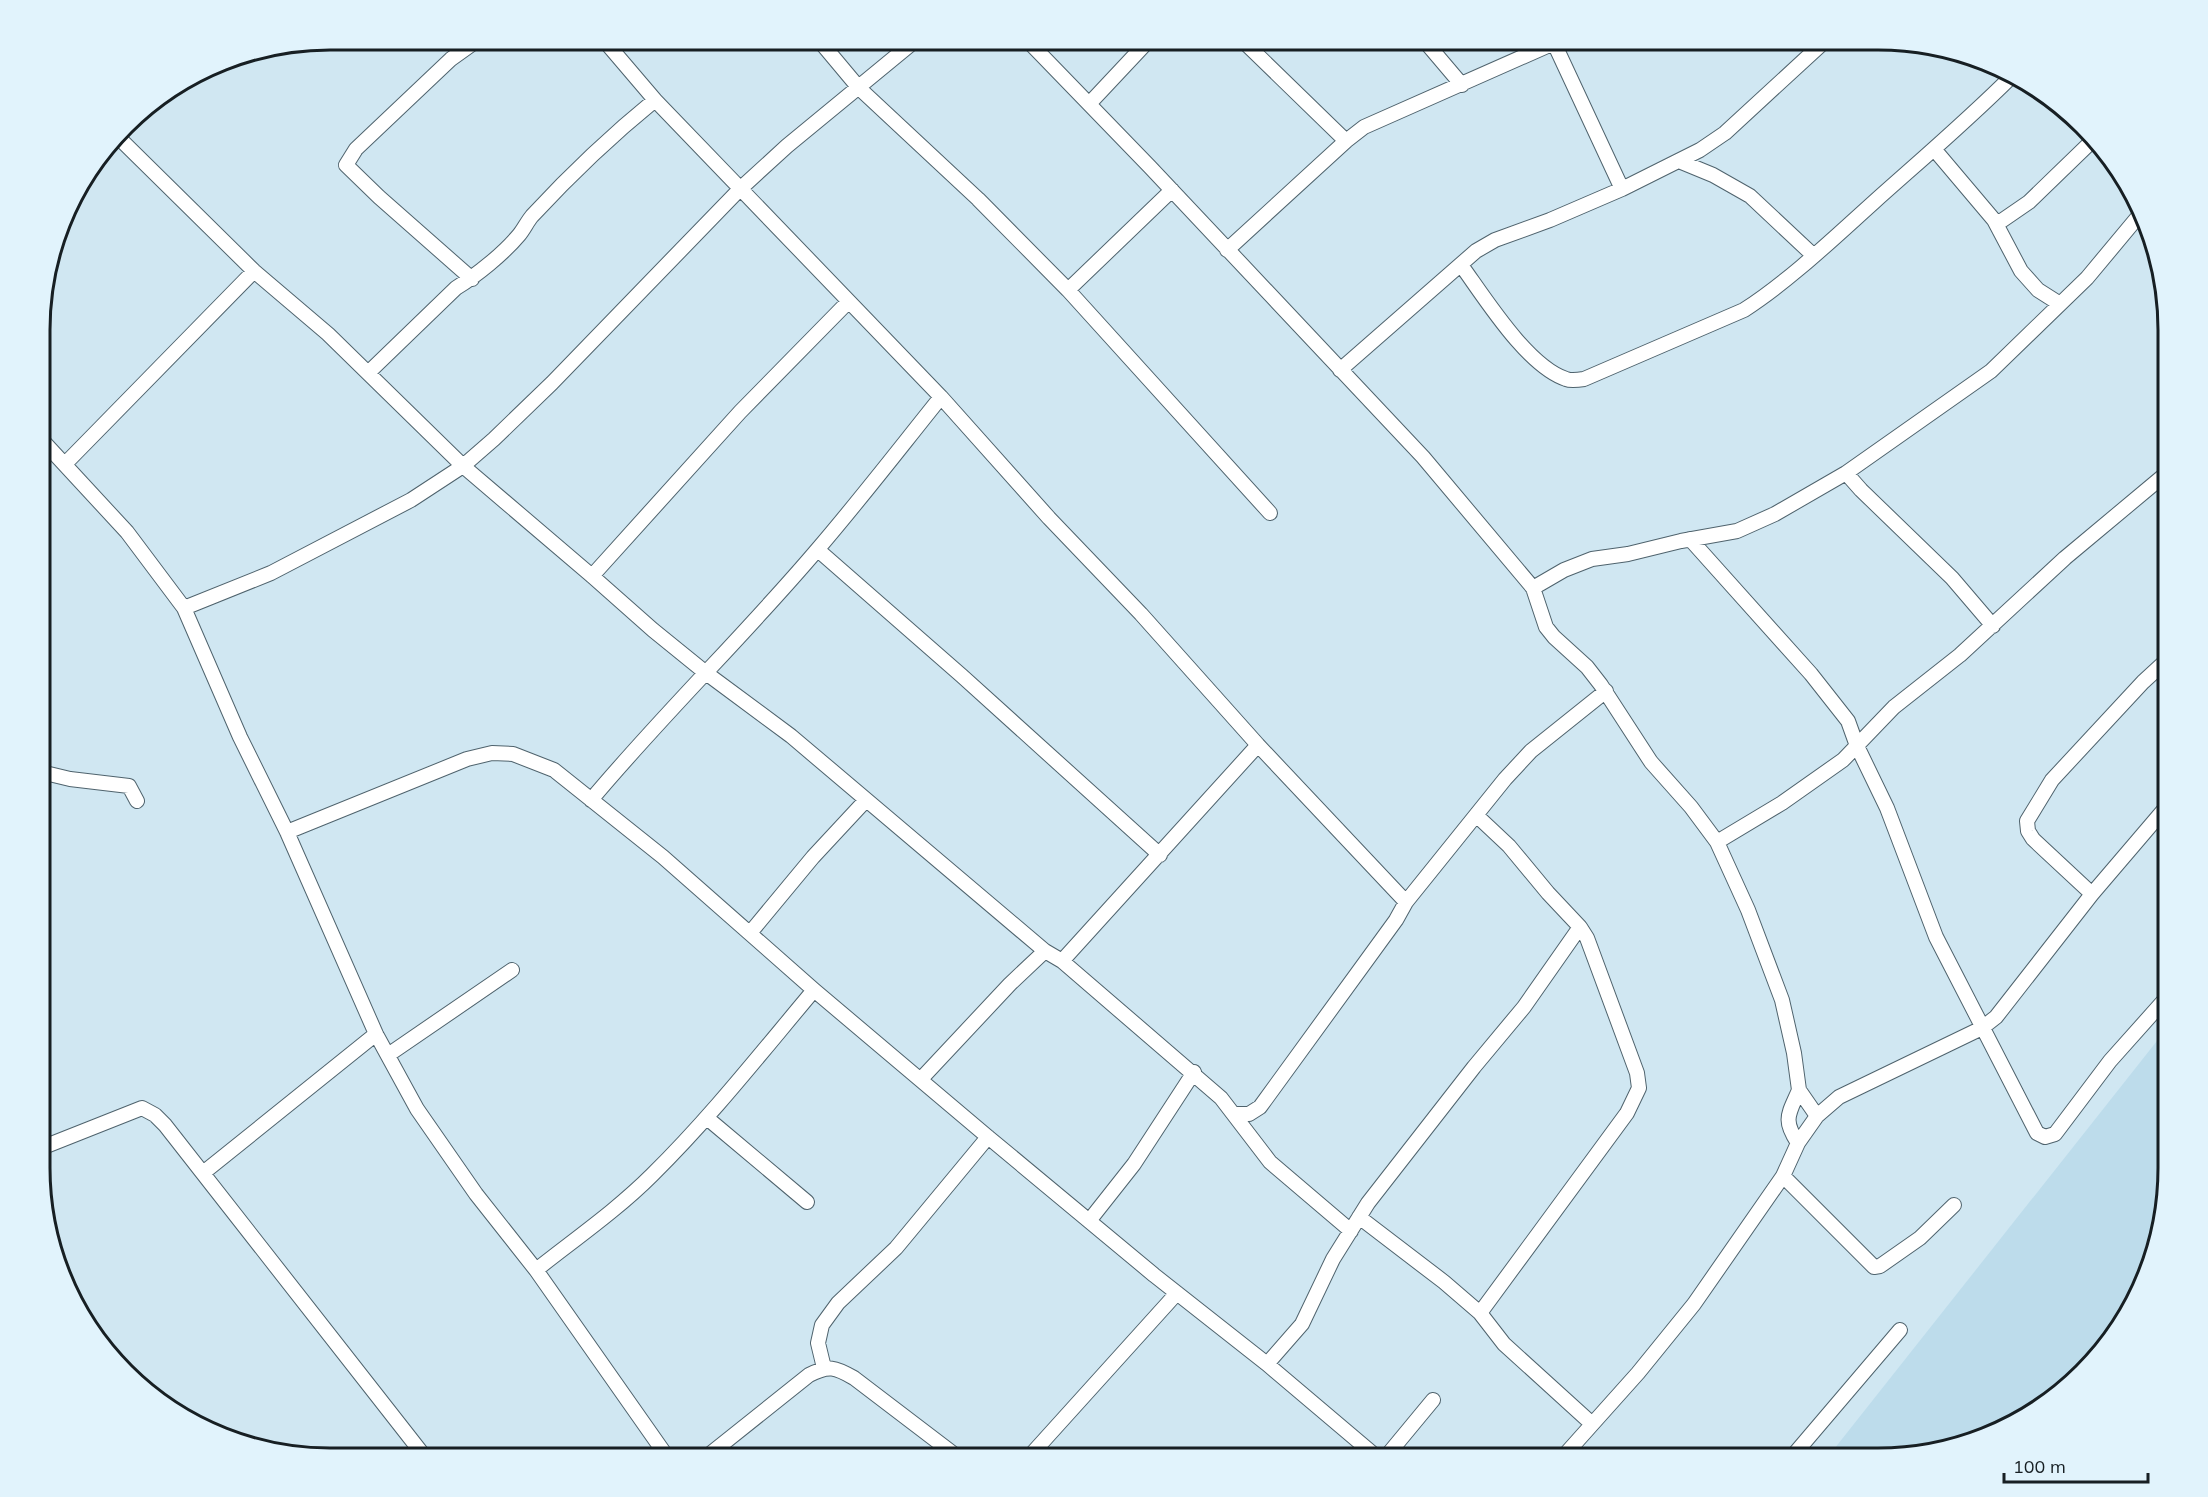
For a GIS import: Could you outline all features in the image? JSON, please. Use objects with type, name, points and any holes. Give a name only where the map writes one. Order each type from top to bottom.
[{"type":"street","points":[[464,50],[451,59],[364,141],[346,165],[472,279]]},
{"type":"street","points":[[612,50],[655,100],[941,397],[1049,518],[1141,614],[1257,745],[1406,902]]},
{"type":"street","points":[[827,50],[859,88],[978,199],[1068,290],[1270,513]]},
{"type":"street","points":[[184,608],[271,573],[411,500],[463,466],[552,383],[740,189],[787,146],[904,50]]},
{"type":"street","points":[[1037,50],[1423,457],[1533,588],[1546,627],[1587,667],[1606,691],[1651,762],[1691,807],[1717,842],[1748,910],[1782,1000],[1794,1053],[1799,1090],[1817,1116]]},
{"type":"street","points":[[1089,104],[1140,50]]},
{"type":"street","points":[[1252,50],[1346,141]]},
{"type":"street","points":[[1433,50],[1462,85]]},
{"type":"street","points":[[1227,250],[1364,127],[1538,50]]},
{"type":"street","points":[[1562,50],[1622,189]]},
{"type":"street","points":[[1340,370],[1476,251],[1494,240],[1550,220],[1622,189],[1700,150],[1725,133],[1815,50]]},
{"type":"street","points":[[1461,265],[1533,358],[1552,373],[1568,380],[1584,379],[1744,310],[1762,298],[1934,149],[2007,80]]},
{"type":"street","points":[[368,373],[456,288],[472,279],[518,236],[531,218],[626,123],[655,100]]},
{"type":"street","points":[[122,141],[254,271],[328,334],[463,466],[653,630],[706,673],[791,736],[1045,951],[1062,961],[1194,1072],[1221,1098],[1270,1162],[1351,1231]]},
{"type":"street","points":[[1997,224],[2029,202],[2089,144]]},
{"type":"street","points":[[1934,149],[1997,224],[2021,271],[2038,290],[2060,304]]},
{"type":"street","points":[[1679,161],[1713,175],[1750,196],[1813,255]]},
{"type":"street","points":[[1068,290],[1172,190]]},
{"type":"street","points":[[1533,588],[1564,570],[1592,559],[1628,554],[1690,539],[1737,531],[1775,514],[1846,473],[1991,371],[2087,279],[2136,219]]},
{"type":"street","points":[[65,464],[254,271]]},
{"type":"street","points":[[592,576],[740,412],[848,302]]},
{"type":"street","points":[[591,800],[639,743],[818,550],[941,397]]},
{"type":"street","points":[[50,448],[128,532],[184,608],[240,737],[287,832],[376,1035],[417,1109],[476,1194],[536,1270],[661,1448]]},
{"type":"street","points":[[1846,473],[1952,578],[1993,626]]},
{"type":"street","points":[[1717,842],[1782,803],[1843,760],[1894,707],[1943,670],[2065,558],[2158,480]]},
{"type":"street","points":[[1690,539],[1811,674],[1848,721],[1857,746],[1887,808],[1936,937],[2037,1133],[2045,1137],[2055,1134],[2110,1061],[2158,1007]]},
{"type":"street","points":[[818,550],[962,676],[1160,855]]},
{"type":"street","points":[[2092,894],[2033,839],[2028,831],[2027,821],[2052,780],[2158,668]]},
{"type":"street","points":[[1234,1114],[1249,1114],[1260,1107],[1396,920],[1406,902],[1531,751],[1606,691]]},
{"type":"street","points":[[1062,961],[1257,745]]},
{"type":"street","points":[[287,832],[467,759],[492,753],[513,754],[554,770],[663,857],[814,990],[988,1137],[1267,1364],[1366,1448]]},
{"type":"street","points":[[50,774],[129,786],[137,801]]},
{"type":"street","points":[[750,933],[813,857],[866,800]]},
{"type":"street","points":[[1476,815],[1514,851],[1587,938],[1637,1073],[1638,1088],[1627,1113],[1480,1313]]},
{"type":"street","points":[[1570,1448],[1638,1373],[1694,1304],[1784,1176],[1798,1143],[1817,1116],[1839,1097],[1982,1028],[2013,997],[2092,894],[2158,817]]},
{"type":"street","points":[[1267,1364],[1302,1324],[1333,1259],[1359,1217],[1454,1093],[1524,1007],[1580,927]]},
{"type":"street","points":[[921,1079],[1010,984],[1045,951]]},
{"type":"street","points":[[388,1055],[512,970]]},
{"type":"street","points":[[536,1270],[625,1201],[707,1118],[814,990]]},
{"type":"street","points":[[203,1173],[376,1035]]},
{"type":"street","points":[[1089,1221],[1134,1164],[1194,1072]]},
{"type":"street","points":[[1798,1143],[1789,1129],[1788,1117],[1799,1090]]},
{"type":"street","points":[[50,1144],[142,1108],[155,1115],[418,1448]]},
{"type":"street","points":[[707,1118],[807,1202]]},
{"type":"street","points":[[824,1368],[818,1343],[822,1325],[838,1303],[896,1248],[988,1137]]},
{"type":"street","points":[[1784,1176],[1874,1268],[1920,1238],[1954,1205]]},
{"type":"street","points":[[1359,1217],[1444,1282],[1480,1313],[1504,1344],[1591,1423]]},
{"type":"street","points":[[1037,1448],[1177,1293]]},
{"type":"street","points":[[1800,1448],[1900,1330]]},
{"type":"street","points":[[718,1448],[809,1375],[824,1368],[840,1370],[854,1378],[946,1448]]},
{"type":"street","points":[[1393,1448],[1434,1400]]},
{"type":"shaded area","points":[[2158,1040],[2158,1186],[2153,1222],[2144,1258],[2130,1292],[2101,1338],[2077,1366],[2049,1390],[2003,1419],[1969,1433],[1933,1442],[1897,1447],[1835,1448]]}]
